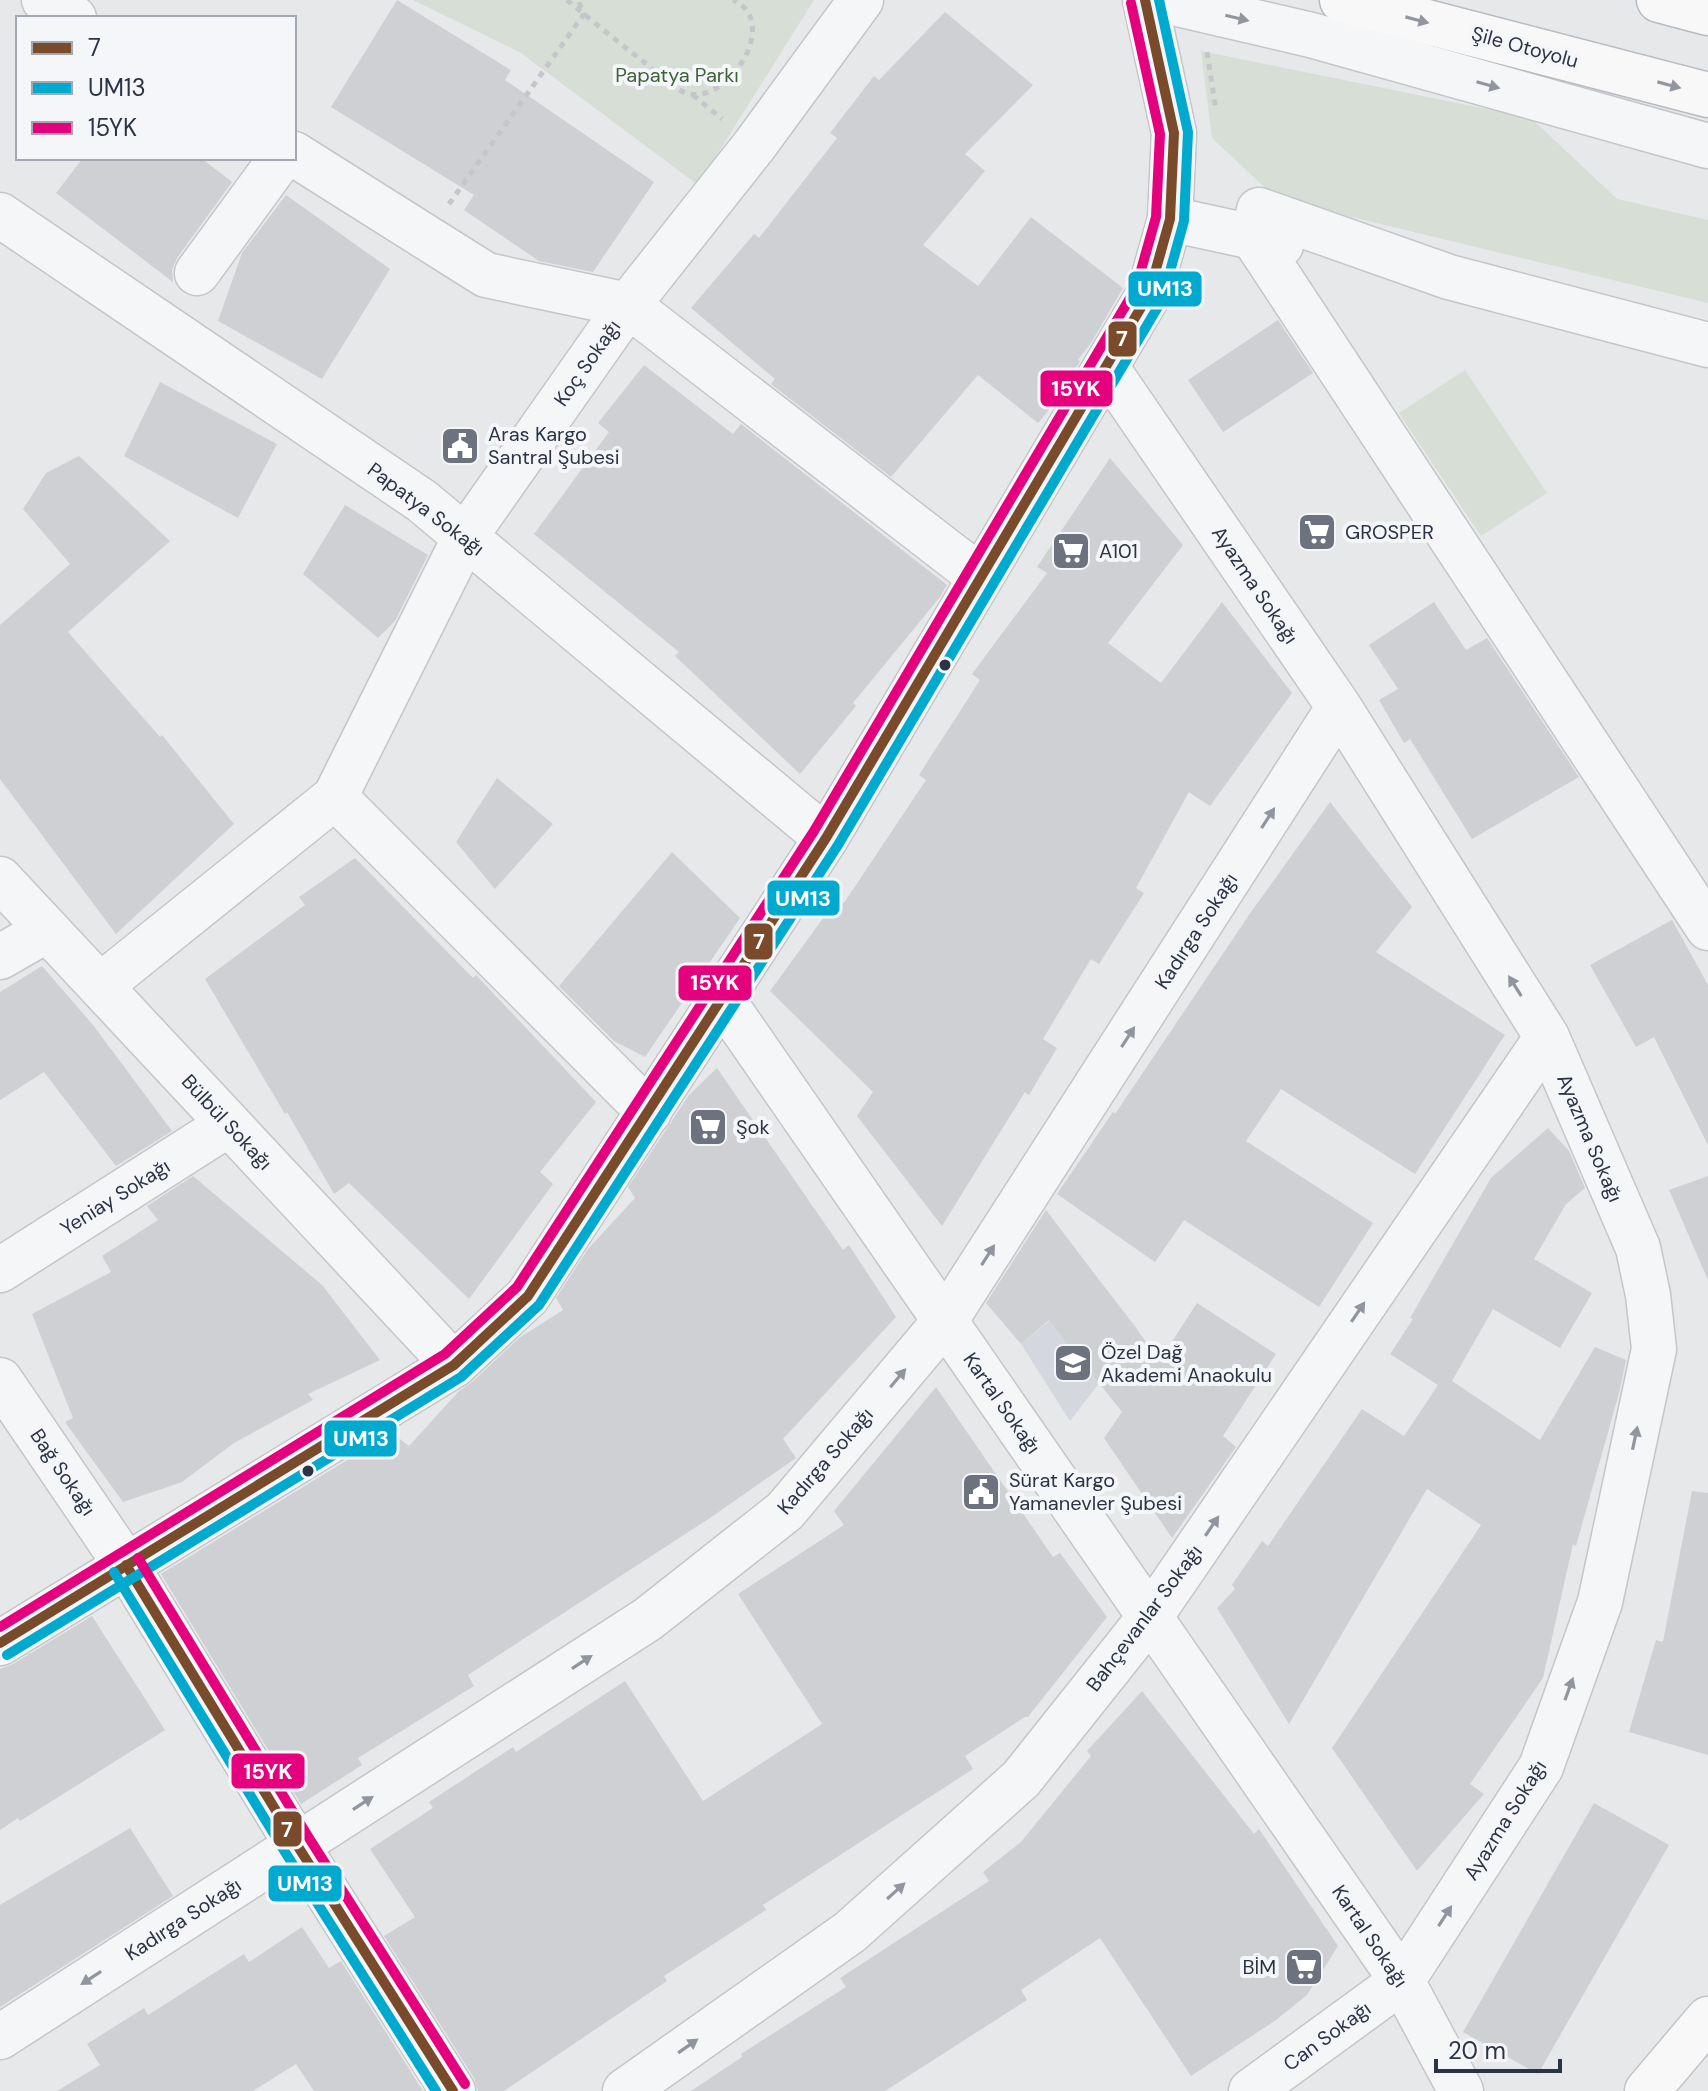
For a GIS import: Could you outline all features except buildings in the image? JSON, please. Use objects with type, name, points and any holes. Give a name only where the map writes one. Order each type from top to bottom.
[{"type":"main road","points":[[0,1643],[454,1365],[528,1296],[826,838],[1149,294],[1170,219],[1174,133],[1145,0]]},
{"type":"main road","name":"Şile Otoyolu","points":[[1342,0],[1708,95]]},
{"type":"main road","points":[[1659,0],[1708,13]]},
{"type":"main road","points":[[126,1565],[297,1845],[453,2091]]},
{"type":"main road","points":[[1647,2091],[1708,2019]]},
{"type":"street","points":[[44,0],[71,16]]},
{"type":"street","name":"Koç Sokağı","points":[[335,797],[465,537],[628,305],[754,146],[861,0]]},
{"type":"street","points":[[1180,5],[1311,35],[1708,146]]},
{"type":"street","points":[[296,155],[486,275],[628,305],[980,577]]},
{"type":"street","points":[[197,273],[280,160]]},
{"type":"street","points":[[1708,345],[1449,277],[1259,210],[1253,237],[1708,928]]},
{"type":"street","name":"Papatya Sokağı","points":[[0,215],[422,501],[826,838]]},
{"type":"street","points":[[1170,219],[1253,237],[1708,365]]},
{"type":"street","name":"Ayazma Sokağı","points":[[1106,367],[1339,707],[1547,1037],[1638,1248],[1648,1295],[1654,1349],[1600,1602],[1541,1767],[1402,1981]]},
{"type":"street","name":"Kadırga Sokağı","points":[[0,2037],[648,1619],[785,1511],[945,1321],[1339,707]]},
{"type":"street","points":[[100,986],[335,797],[649,1112]]},
{"type":"street","name":"Bülbül Sokağı","points":[[0,879],[454,1365]]},
{"type":"street","points":[[0,957],[47,930]]},
{"type":"street","name":"Kartal Sokağı","points":[[722,999],[1402,1981],[1461,2091]]},
{"type":"street","name":"Bahçevanlar Sokağı","points":[[625,2091],[850,1932],[1021,1779],[1150,1617],[1547,1037]]},
{"type":"street","name":"Yeniay Sokağı","points":[[0,1270],[229,1124]]},
{"type":"street","name":"Bağ Sokağı","points":[[0,1380],[126,1565]]},
{"type":"street","name":"Can Sokağı","points":[[1251,2091],[1402,1981]]},
{"type":"path","points":[[567,0],[682,91],[692,95],[716,88],[737,70],[747,55],[753,39],[752,25],[740,3],[733,0]]},
{"type":"path","points":[[578,0],[584,14]]},
{"type":"path","points":[[1180,5],[1218,118]]},
{"type":"path","points":[[425,237],[584,14]]},
{"type":"shaded area","name":"Özel Dağ Akademi Anaokulu","points":[[1099,1280],[1139,1331],[1070,1421],[1021,1344]]},
{"type":"green space","name":"Papatya Parkı","points":[[413,0],[814,0],[698,185],[521,53]]},
{"type":"green space","points":[[1201,51],[1531,118],[1617,199],[1708,220],[1708,303],[1277,199],[1212,138]]},
{"type":"green space","points":[[1465,370],[1547,493],[1481,536],[1399,413]]},
{"type":"transit line","name":"7","points":[[0,1643],[454,1365],[528,1296],[826,838],[1149,294],[1170,219],[1174,133],[1145,0]]},
{"type":"transit line","name":"UM13","points":[[7,1655],[461,1377],[539,1305],[838,845],[1162,300],[1184,221],[1188,132],[1159,0]]},
{"type":"transit line","name":"15YK","points":[[0,1627],[445,1354],[517,1287],[814,831],[1136,288],[1156,217],[1160,134],[1131,3]]},
{"type":"transit line","name":"15YK","points":[[138,1558],[309,1838],[465,2084]]},
{"type":"transit line","name":"7","points":[[126,1565],[297,1845],[453,2091]]},
{"type":"transit line","name":"UM13","points":[[114,1572],[436,2091]]},
{"type":"place","name":"Aras Kargo Santral Şubesi","points":[[460,446]]},
{"type":"place","name":"GROSPER","points":[[1317,532]]},
{"type":"place","name":"A101","points":[[1071,551]]},
{"type":"place","name":"Şok","points":[[708,1127]]},
{"type":"place","name":"Özel Dağ Akademi Anaokulu","points":[[1073,1363]]},
{"type":"place","name":"Sürat Kargo Yamanevler Şubesi","points":[[981,1492]]},
{"type":"place","name":"BİM","points":[[1304,1967]]}]
